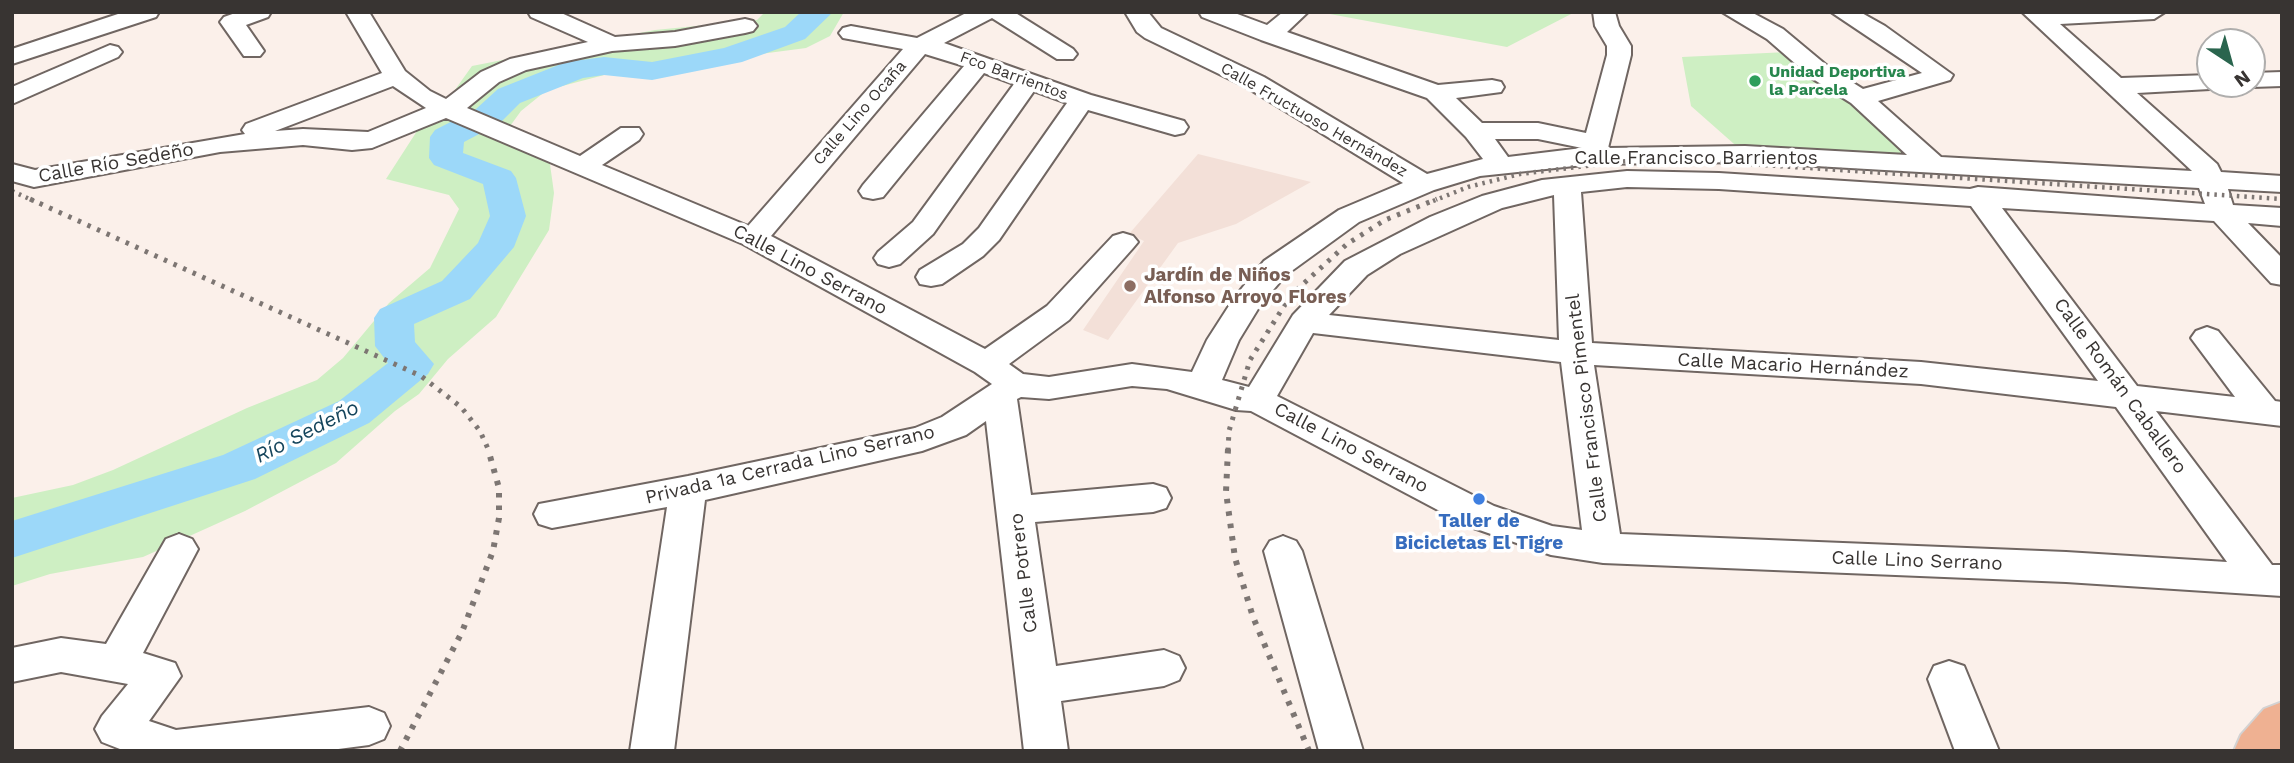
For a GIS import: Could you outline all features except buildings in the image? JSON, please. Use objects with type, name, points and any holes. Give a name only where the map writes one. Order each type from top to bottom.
[{"type":"main road","points":[[2259,751],[2282,724]]},
{"type":"street","points":[[12,57],[148,12]]},
{"type":"street","points":[[253,51],[232,22],[260,12]]},
{"type":"street","name":"Calle Lino Serrano","points":[[357,12],[396,76],[421,96],[455,113],[753,237],[1000,382],[1049,388],[1132,375],[1203,386],[1236,398],[1258,400],[1481,516],[1551,540],[1603,548],[2271,579]]},
{"type":"street","points":[[539,12],[612,44]]},
{"type":"street","name":"Calle Lino Ocaña","points":[[753,237],[919,46],[986,12]]},
{"type":"street","points":[[998,12],[1065,54]]},
{"type":"street","name":"Calle Fructuoso Hernández","points":[[1136,12],[1153,33],[1255,82],[1424,184]]},
{"type":"street","points":[[1210,12],[1436,93],[1475,131],[1500,164]]},
{"type":"street","points":[[1269,35],[1297,12]]},
{"type":"street","points":[[1475,131],[1538,131],[1593,149],[1619,55],[1619,46],[1606,26],[1604,12]]},
{"type":"street","points":[[1733,12],[1775,34],[1822,74],[1860,98],[1931,162]]},
{"type":"street","points":[[1842,12],[1941,75],[1860,98]]},
{"type":"street","points":[[2036,15],[2154,12]]},
{"type":"street","points":[[2036,15],[2198,162],[2213,180],[2222,213],[2282,276]]},
{"type":"street","points":[[220,144],[303,137],[352,142],[372,139],[455,113],[490,77],[503,70],[612,44],[675,39],[745,26]]},
{"type":"street","name":"Fco Barrientos","points":[[851,33],[940,49],[1082,100],[1175,127]]},
{"type":"street","points":[[12,96],[110,52]]},
{"type":"street","points":[[873,191],[979,63]]},
{"type":"street","points":[[220,144],[396,76]]},
{"type":"street","points":[[889,258],[923,228],[1029,81]]},
{"type":"street","points":[[2114,86],[2196,83]]},
{"type":"street","points":[[1436,93],[1492,87]]},
{"type":"street","points":[[931,277],[973,250],[989,234],[1082,100]]},
{"type":"street","points":[[583,166],[630,134]]},
{"type":"street","name":"Calle Río Sedeño","points":[[12,172],[34,179],[220,144]]},
{"type":"street","name":"Calle Francisco Barrientos","points":[[1203,386],[1223,340],[1249,298],[1275,268],[1349,216],[1424,184],[1500,164],[1593,149],[1931,162],[2282,184]]},
{"type":"street","name":"Calle Francisco Barrientos","points":[[1258,400],[1304,322],[1356,268],[1390,248],[1492,202],[1567,184],[1665,179],[1978,195],[2282,217]]},
{"type":"street","name":"Calle Francisco Pimentel","points":[[1567,184],[1576,352],[1603,548]]},
{"type":"street","name":"Calle Román Caballero","points":[[1978,195],[2271,579]]},
{"type":"street","name":"Privada 1a Cerrada Lino Serrano","points":[[552,514],[688,491],[922,439],[954,426],[1000,382],[1123,242]]},
{"type":"street","name":"Calle Macario Hernández","points":[[1304,322],[1576,352],[1921,373],[2273,413]]},
{"type":"street","points":[[2207,338],[2273,413]]},
{"type":"street","name":"Calle Potrero","points":[[1000,382],[1046,751]]},
{"type":"street","points":[[652,751],[688,491]]},
{"type":"street","points":[[1017,510],[1153,498]]},
{"type":"street","points":[[117,663],[179,549]]},
{"type":"street","points":[[1283,551],[1342,751]]},
{"type":"street","points":[[12,665],[61,655],[117,663],[160,676],[117,729],[176,751],[369,726]]},
{"type":"street","points":[[1038,686],[1164,668]]},
{"type":"street","points":[[1949,679],[1977,751]]},
{"type":"shaded area","name":"Jardín de Niños Alfonso Arroyo Flores","points":[[1198,154],[1311,182],[1236,224],[1178,243],[1108,340],[1083,330],[1144,241],[1129,234]]},
{"type":"green space","points":[[765,12],[844,12],[830,36],[806,48],[608,74],[547,90],[521,111],[505,133],[549,157],[554,193],[549,230],[496,317],[448,359],[419,394],[395,411],[336,463],[245,511],[143,557],[50,574],[12,586],[12,498],[73,485],[113,470],[247,408],[317,380],[343,358],[389,303],[430,268],[459,209],[449,195],[386,179],[428,114],[447,101],[472,66],[655,30],[757,20]]},
{"type":"green space","points":[[1319,12],[1575,12],[1507,47]]},
{"type":"green space","name":"Unidad Deportiva la Parcela","points":[[1788,52],[1916,159],[1742,151],[1691,106],[1682,57]]},
{"type":"waterway","name":"Río Sedeño","points":[[12,540],[239,467],[354,412],[413,364],[395,346],[394,318],[456,290],[495,247],[508,216],[499,178],[446,158],[447,137],[488,116],[509,96],[577,69],[604,66],[652,71],[731,56],[795,33],[819,12]]},
{"type":"railway","points":[[1433,201],[1468,187],[1520,174],[1627,161],[1732,163],[2282,199]]},
{"type":"railway","points":[[12,191],[34,201]]},
{"type":"railway","points":[[30,199],[421,376],[461,407],[480,431],[489,451]]},
{"type":"railway","points":[[1228,451],[1229,431],[1250,360],[1291,295],[1347,244],[1385,220],[1437,199]]},
{"type":"railway","points":[[400,751],[462,632],[493,551],[499,518],[499,488],[488,449]]},
{"type":"railway","points":[[1228,449],[1226,492],[1235,558],[1253,617],[1309,751]]},
{"type":"place","name":"Unidad Deportiva la Parcela","points":[[1755,81]]},
{"type":"place","name":"Jardín de Niños Alfonso Arroyo Flores","points":[[1130,286]]},
{"type":"place","name":"Taller de Bicicletas El Tigre","points":[[1479,499]]}]
